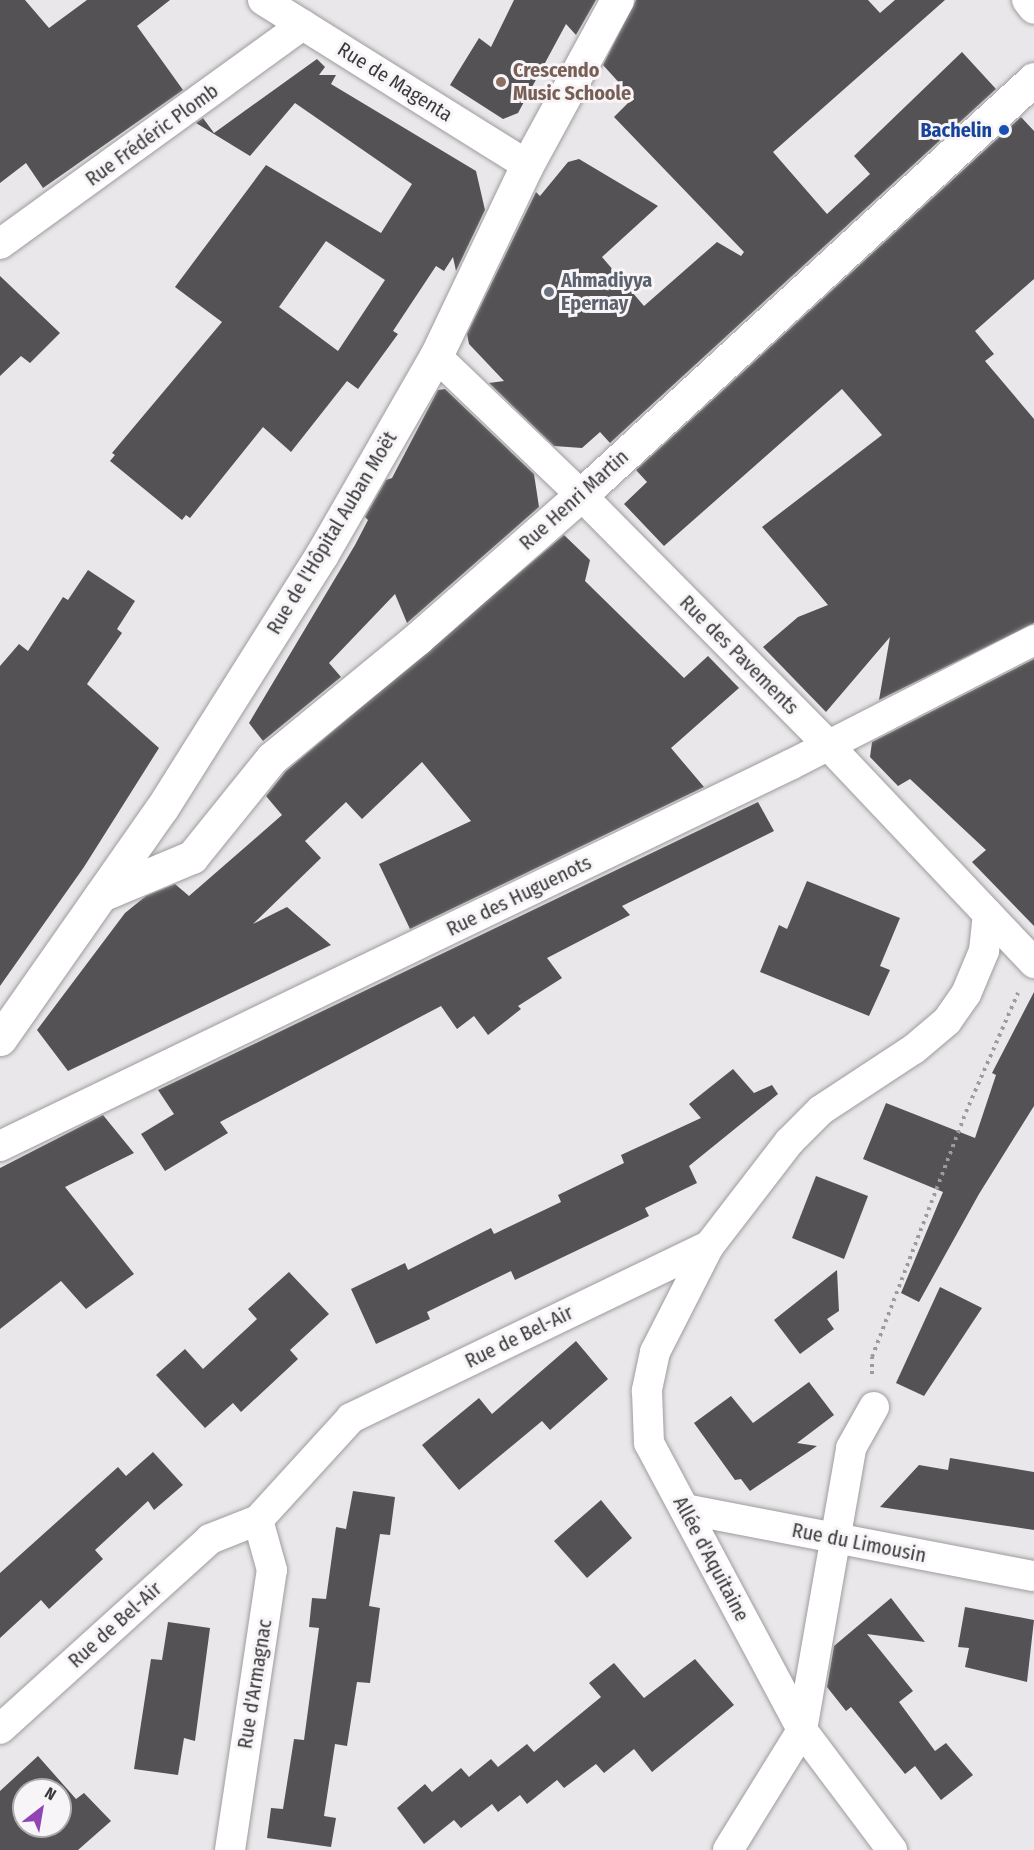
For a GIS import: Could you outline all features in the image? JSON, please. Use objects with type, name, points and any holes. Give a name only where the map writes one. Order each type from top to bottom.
[{"type":"main road","name":"Rue de l'Hôpital Auban Moët","points":[[0,1039],[162,808],[322,554],[436,356],[527,165],[617,0]]},
{"type":"main road","name":"Rue Henri Martin","points":[[101,895],[192,856],[272,758],[418,638],[581,495],[1034,79]]},
{"type":"street","name":"Rue de Magenta","points":[[263,0],[527,165]]},
{"type":"street","points":[[1027,0],[1034,9]]},
{"type":"street","name":"Rue Frédéric Plomb","points":[[0,244],[303,25]]},
{"type":"street","name":"Rue des Pavements","points":[[436,356],[581,495],[829,746],[988,914],[1027,976]]},
{"type":"street","name":"Rue des Huguenots","points":[[0,1146],[829,746],[1034,640]]},
{"type":"street","name":"Rue de Bel-Air","points":[[0,1729],[210,1539],[258,1520],[351,1418],[709,1246],[789,1142],[821,1110],[914,1049],[947,1022],[966,994],[984,951],[988,914]]},
{"type":"street","name":"Allée d'Aquitaine","points":[[709,1246],[655,1352],[646,1391],[649,1443],[802,1730],[892,1850]]},
{"type":"street","points":[[728,1850],[802,1730],[851,1448],[874,1407]]},
{"type":"street","name":"Rue du Limousin","points":[[685,1509],[1034,1576]]},
{"type":"street","name":"Rue d'Armagnac","points":[[230,1850],[273,1570],[258,1520]]},
{"type":"path","points":[[874,1407],[872,1357],[966,1112],[1027,976]]},
{"type":"building","points":[[0,0],[25,0],[49,28],[87,0],[170,0],[137,26],[183,90],[43,188],[26,163],[0,183]]},
{"type":"building","points":[[514,0],[596,0],[576,35],[566,24],[518,113],[503,119],[450,85],[479,38],[491,47]]},
{"type":"building","points":[[636,0],[868,0],[880,13],[895,0],[945,0],[773,152],[827,214],[870,174],[854,156],[962,52],[996,89],[610,443],[600,432],[582,448],[554,446],[489,383],[504,381],[469,344],[467,334],[536,192],[540,196],[568,162],[579,159],[658,206],[602,257],[644,306],[717,242],[741,256],[744,252],[614,117],[633,98],[603,65]]},
{"type":"building","points":[[317,59],[325,67],[319,75],[336,75],[331,84],[476,171],[485,210],[456,271],[453,257],[444,271],[436,266],[393,331],[398,334],[358,389],[347,381],[291,452],[263,427],[190,518],[186,515],[182,520],[110,461],[115,455],[112,453],[222,322],[175,287],[266,165],[381,233],[412,184],[295,103],[250,156],[196,123],[203,118],[214,133]],"holes":[[[326,241],[385,280],[338,351],[279,307]]]},
{"type":"building","points":[[1021,117],[1034,131],[1034,279],[975,331],[994,354],[985,361],[1034,419],[1034,623],[879,700],[890,637],[826,712],[763,647],[798,617],[828,605],[762,527],[882,435],[842,389],[664,546],[624,504],[647,482],[636,470]]},
{"type":"building","points":[[0,276],[60,333],[30,363],[21,356],[0,376]]},
{"type":"building","points":[[445,389],[534,474],[539,507],[407,623],[395,594],[329,663],[341,677],[263,741],[249,723],[355,545],[368,520],[365,517],[386,480],[392,478],[438,390]]},
{"type":"building","points":[[564,535],[590,560],[585,581],[684,678],[708,656],[739,688],[671,748],[704,787],[410,929],[379,864],[471,821],[422,762],[362,819],[346,802],[305,841],[321,858],[253,924],[287,907],[331,945],[68,1071],[37,1030],[125,913],[146,896],[175,884],[189,896],[282,815],[266,796],[286,771]]},
{"type":"building","points":[[88,570],[135,601],[117,629],[122,633],[87,684],[159,748],[84,867],[0,986],[0,666],[19,644],[28,651],[63,597],[68,600]]},
{"type":"building","points":[[1034,659],[1034,926],[972,862],[986,850],[910,779],[898,786],[870,757],[872,742]]},
{"type":"building","points":[[758,802],[774,831],[622,906],[630,915],[547,958],[562,978],[518,1006],[521,1009],[488,1035],[474,1016],[457,1029],[441,1006],[220,1122],[228,1133],[165,1171],[141,1134],[174,1114],[158,1090]]},
{"type":"building","points":[[807,881],[900,918],[880,966],[890,970],[869,1016],[760,972],[779,925],[787,929]]},
{"type":"building","points":[[1034,992],[1034,1106],[979,1194],[919,1302],[901,1293],[943,1192],[863,1159],[886,1103],[975,1138],[996,1075],[992,1073]]},
{"type":"building","points":[[733,1069],[754,1093],[772,1085],[778,1094],[689,1166],[697,1183],[645,1208],[649,1216],[515,1280],[511,1271],[427,1312],[430,1319],[376,1344],[351,1289],[405,1263],[408,1270],[491,1228],[494,1234],[561,1202],[558,1195],[624,1163],[621,1155],[701,1118],[689,1104]]},
{"type":"building","points":[[103,1115],[134,1153],[65,1187],[134,1274],[86,1309],[61,1281],[0,1329],[0,1168]]},
{"type":"building","points":[[816,1176],[868,1196],[844,1259],[792,1238]]},
{"type":"building","points":[[837,1270],[839,1311],[827,1319],[834,1329],[800,1354],[774,1320]]},
{"type":"building","points":[[289,1272],[329,1314],[290,1350],[298,1359],[241,1412],[233,1403],[205,1428],[156,1375],[185,1349],[203,1369],[257,1319],[248,1309]]},
{"type":"building","points":[[940,1287],[982,1308],[924,1396],[896,1383]]},
{"type":"building","points":[[576,1341],[608,1379],[550,1430],[542,1421],[459,1490],[422,1445],[479,1398],[492,1414]]},
{"type":"building","points":[[809,1382],[834,1415],[797,1443],[817,1446],[750,1491],[741,1479],[735,1480],[694,1423],[731,1396],[753,1423]]},
{"type":"building","points":[[153,1452],[183,1485],[154,1510],[148,1501],[95,1550],[103,1559],[49,1609],[41,1600],[0,1638],[0,1573],[118,1467],[126,1476]]},
{"type":"building","points":[[950,1458],[1034,1472],[1034,1530],[880,1507],[919,1465],[948,1470]]},
{"type":"building","points":[[353,1491],[395,1497],[390,1535],[380,1534],[369,1606],[380,1608],[370,1683],[357,1682],[347,1746],[335,1744],[324,1816],[336,1818],[331,1847],[267,1838],[271,1808],[283,1809],[294,1739],[304,1740],[319,1628],[309,1627],[312,1598],[326,1599],[336,1527],[346,1529]]},
{"type":"building","points":[[601,1500],[632,1538],[587,1578],[554,1541]]},
{"type":"building","points":[[891,1598],[925,1642],[867,1634],[913,1691],[899,1702],[935,1751],[946,1743],[973,1775],[941,1800],[915,1766],[905,1774],[851,1707],[846,1711],[827,1687],[834,1646]]},
{"type":"building","points":[[965,1607],[1034,1620],[1027,1682],[965,1667],[969,1648],[958,1647]]},
{"type":"building","points":[[168,1622],[210,1628],[195,1741],[184,1738],[178,1775],[134,1769],[151,1659],[162,1660]]},
{"type":"building","points":[[695,1659],[734,1705],[652,1772],[634,1749],[604,1773],[596,1764],[564,1788],[557,1780],[527,1804],[520,1795],[498,1812],[492,1804],[461,1828],[454,1820],[424,1844],[397,1808],[425,1784],[432,1792],[461,1768],[469,1777],[491,1759],[498,1767],[527,1744],[534,1752],[601,1697],[589,1683],[614,1663],[644,1698]]},
{"type":"building","points":[[38,1756],[57,1778],[14,1778]]},
{"type":"building","points":[[12,1780],[12,1838],[72,1838],[72,1794],[76,1799],[84,1793],[111,1821],[78,1850],[0,1850],[0,1791]]},
{"type":"place","name":"Crescendo Music Schoole","points":[[501,82]]},
{"type":"place","name":"Bachelin","points":[[1004,130]]},
{"type":"place","name":"Ahmadiyya Epernay","points":[[549,292]]}]
